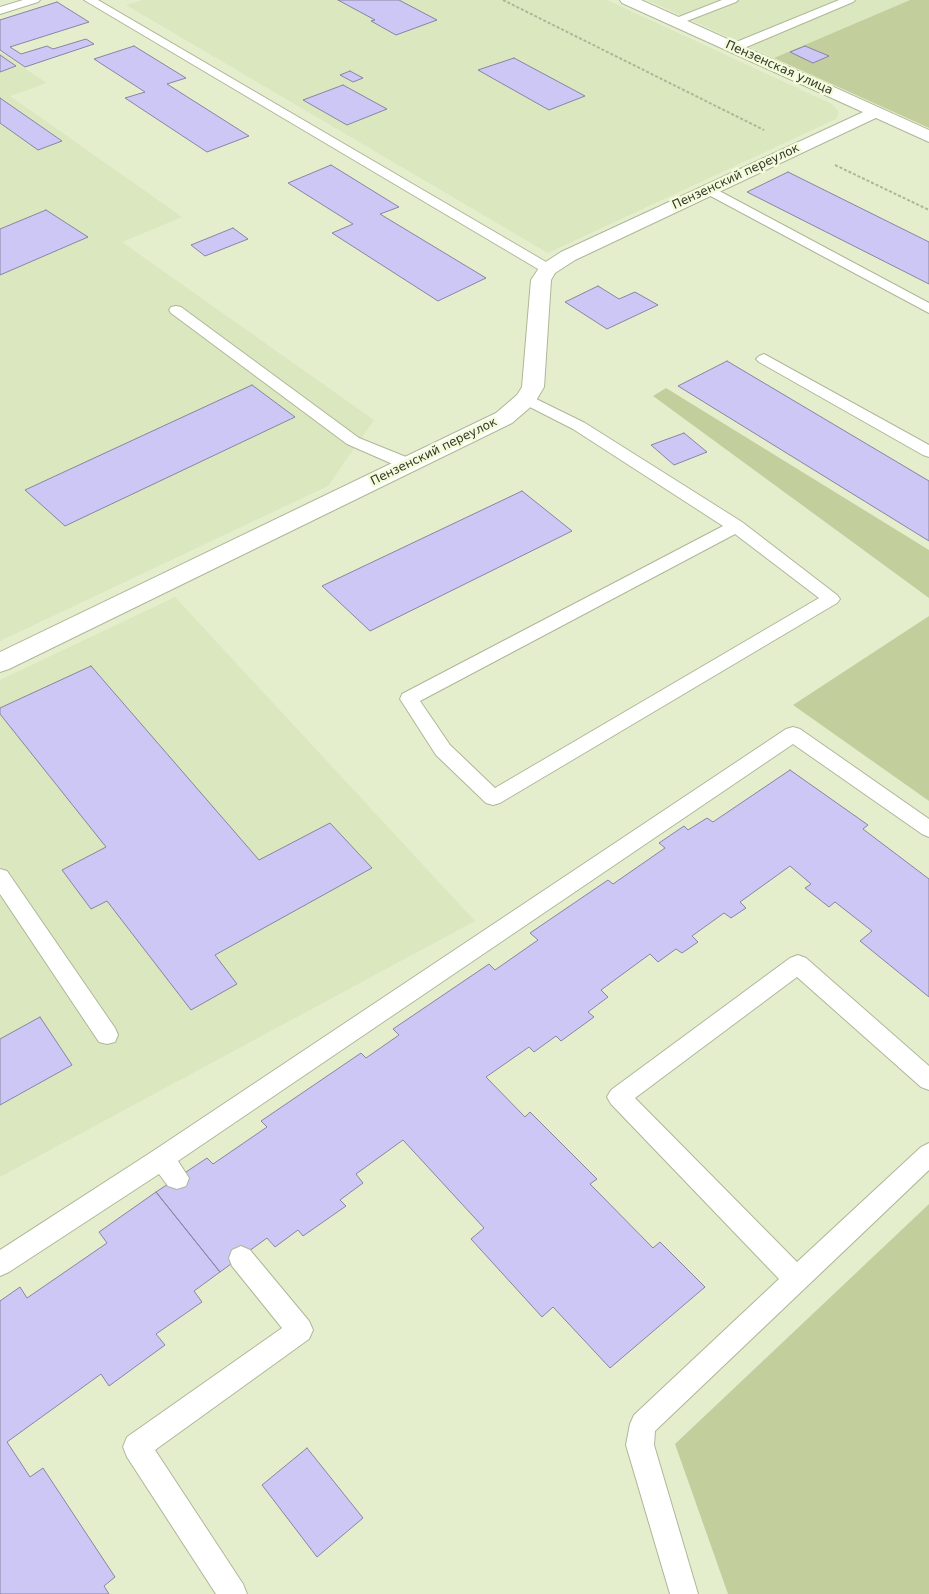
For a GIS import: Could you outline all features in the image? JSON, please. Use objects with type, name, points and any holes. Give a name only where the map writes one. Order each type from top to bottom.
[{"type":"street","name":"Пензенская улица","points":[[628,0],[929,137]]},
{"type":"street","name":"Пензенский переулок","points":[[548,269],[568,256],[874,112]]},
{"type":"street","points":[[526,399],[533,387],[541,280],[548,269]]},
{"type":"street","name":"Пензенский переулок","points":[[0,663],[504,418],[526,399]]},
{"type":"lane","points":[[0,11],[34,0]]},
{"type":"lane","points":[[90,0],[548,269]]},
{"type":"lane","points":[[675,22],[732,0]]},
{"type":"lane","points":[[733,48],[848,0]]},
{"type":"lane","points":[[710,190],[929,309]]},
{"type":"lane","points":[[176,310],[353,441],[410,465]]},
{"type":"lane","points":[[764,359],[929,452]]},
{"type":"lane","points":[[526,399],[579,426],[736,526],[830,599],[493,798],[443,750],[409,700],[736,526]]},
{"type":"lane","points":[[0,1264],[161,1159],[793,734],[929,829]]},
{"type":"lane","points":[[0,877],[107,1035]]},
{"type":"lane","points":[[796,1279],[619,1097],[798,964],[929,1080]]},
{"type":"lane","points":[[684,1594],[640,1445],[643,1424],[929,1154]]},
{"type":"lane","points":[[161,1159],[177,1178]]},
{"type":"lane","points":[[233,1594],[137,1447],[300,1330],[241,1258]]},
{"type":"path","points":[[503,0],[798,148],[929,210]]},
{"type":"shaded area","points":[[142,0],[607,0],[832,104],[839,112],[836,119],[548,253],[126,5]]},
{"type":"shaded area","points":[[647,0],[910,0],[774,58]]},
{"type":"shaded area","points":[[910,0],[929,0],[929,128],[774,58]]},
{"type":"shaded area","points":[[0,52],[47,83],[10,96],[182,217],[122,242],[374,420],[328,486],[0,641]]},
{"type":"shaded area","points":[[666,388],[929,550],[929,598],[653,396]]},
{"type":"shaded area","points":[[175,597],[475,921],[0,1177],[0,680]]},
{"type":"shaded area","points":[[929,616],[929,801],[793,705]]},
{"type":"shaded area","points":[[929,1204],[929,1594],[728,1594],[675,1444]]},
{"type":"building","points":[[338,0],[399,0],[437,20],[396,35],[371,21],[375,20]]},
{"type":"building","points":[[57,2],[89,22],[10,47],[21,54],[47,46],[53,49],[86,39],[94,44],[25,67],[0,50],[0,20]]},
{"type":"building","points":[[134,46],[186,78],[167,84],[249,136],[207,152],[125,98],[145,92],[94,59]]},
{"type":"building","points":[[805,46],[829,56],[813,63],[790,52]]},
{"type":"building","points":[[0,55],[16,66],[0,72]]},
{"type":"building","points":[[514,58],[585,96],[549,110],[478,70]]},
{"type":"building","points":[[350,71],[363,78],[353,82],[340,75]]},
{"type":"building","points":[[343,85],[387,109],[347,125],[303,100]]},
{"type":"building","points":[[0,98],[62,141],[38,150],[0,123]]},
{"type":"building","points":[[331,165],[399,207],[380,214],[486,278],[438,301],[332,233],[353,224],[288,183]]},
{"type":"building","points":[[788,172],[929,242],[929,284],[747,192]]},
{"type":"building","points":[[46,210],[88,237],[0,275],[0,229]]},
{"type":"building","points":[[233,228],[248,239],[205,256],[191,245]]},
{"type":"building","points":[[598,286],[619,299],[635,292],[658,305],[607,329],[565,302]]},
{"type":"building","points":[[727,361],[929,481],[929,541],[678,386]]},
{"type":"building","points":[[252,385],[295,417],[65,526],[25,490]]},
{"type":"building","points":[[684,433],[707,452],[674,465],[651,445]]},
{"type":"building","points":[[522,491],[572,531],[370,631],[322,586]]},
{"type":"building","points":[[91,666],[259,860],[330,823],[372,868],[215,955],[237,984],[191,1010],[107,901],[91,909],[62,870],[106,847],[0,714],[0,708]]},
{"type":"building","points":[[790,770],[868,825],[863,829],[929,879],[929,997],[860,941],[872,931],[835,902],[829,907],[805,888],[811,884],[790,866],[740,902],[746,908],[731,918],[724,913],[692,936],[698,942],[682,953],[676,949],[658,962],[650,954],[601,990],[608,997],[588,1012],[594,1017],[561,1041],[556,1036],[534,1052],[529,1047],[486,1077],[525,1117],[530,1112],[597,1179],[590,1184],[653,1248],[660,1242],[705,1287],[610,1368],[553,1307],[542,1317],[471,1239],[484,1228],[403,1140],[356,1174],[363,1183],[340,1200],[346,1206],[303,1236],[298,1230],[275,1247],[267,1238],[220,1272],[156,1192],[207,1158],[213,1164],[267,1127],[261,1121],[361,1053],[366,1058],[399,1035],[393,1029],[489,964],[495,970],[538,940],[530,933],[608,880],[613,884],[665,848],[659,843],[684,826],[688,830],[707,818],[713,822]]},
{"type":"building","points":[[40,1017],[72,1065],[0,1105],[0,1039]]},
{"type":"building","points":[[156,1192],[220,1272],[194,1291],[202,1302],[156,1334],[165,1345],[109,1386],[101,1374],[7,1442],[30,1477],[43,1468],[115,1577],[104,1586],[109,1594],[0,1594],[0,1301],[20,1287],[27,1298],[107,1243],[99,1232]]},
{"type":"building","points":[[307,1448],[363,1518],[317,1557],[262,1485]]}]
